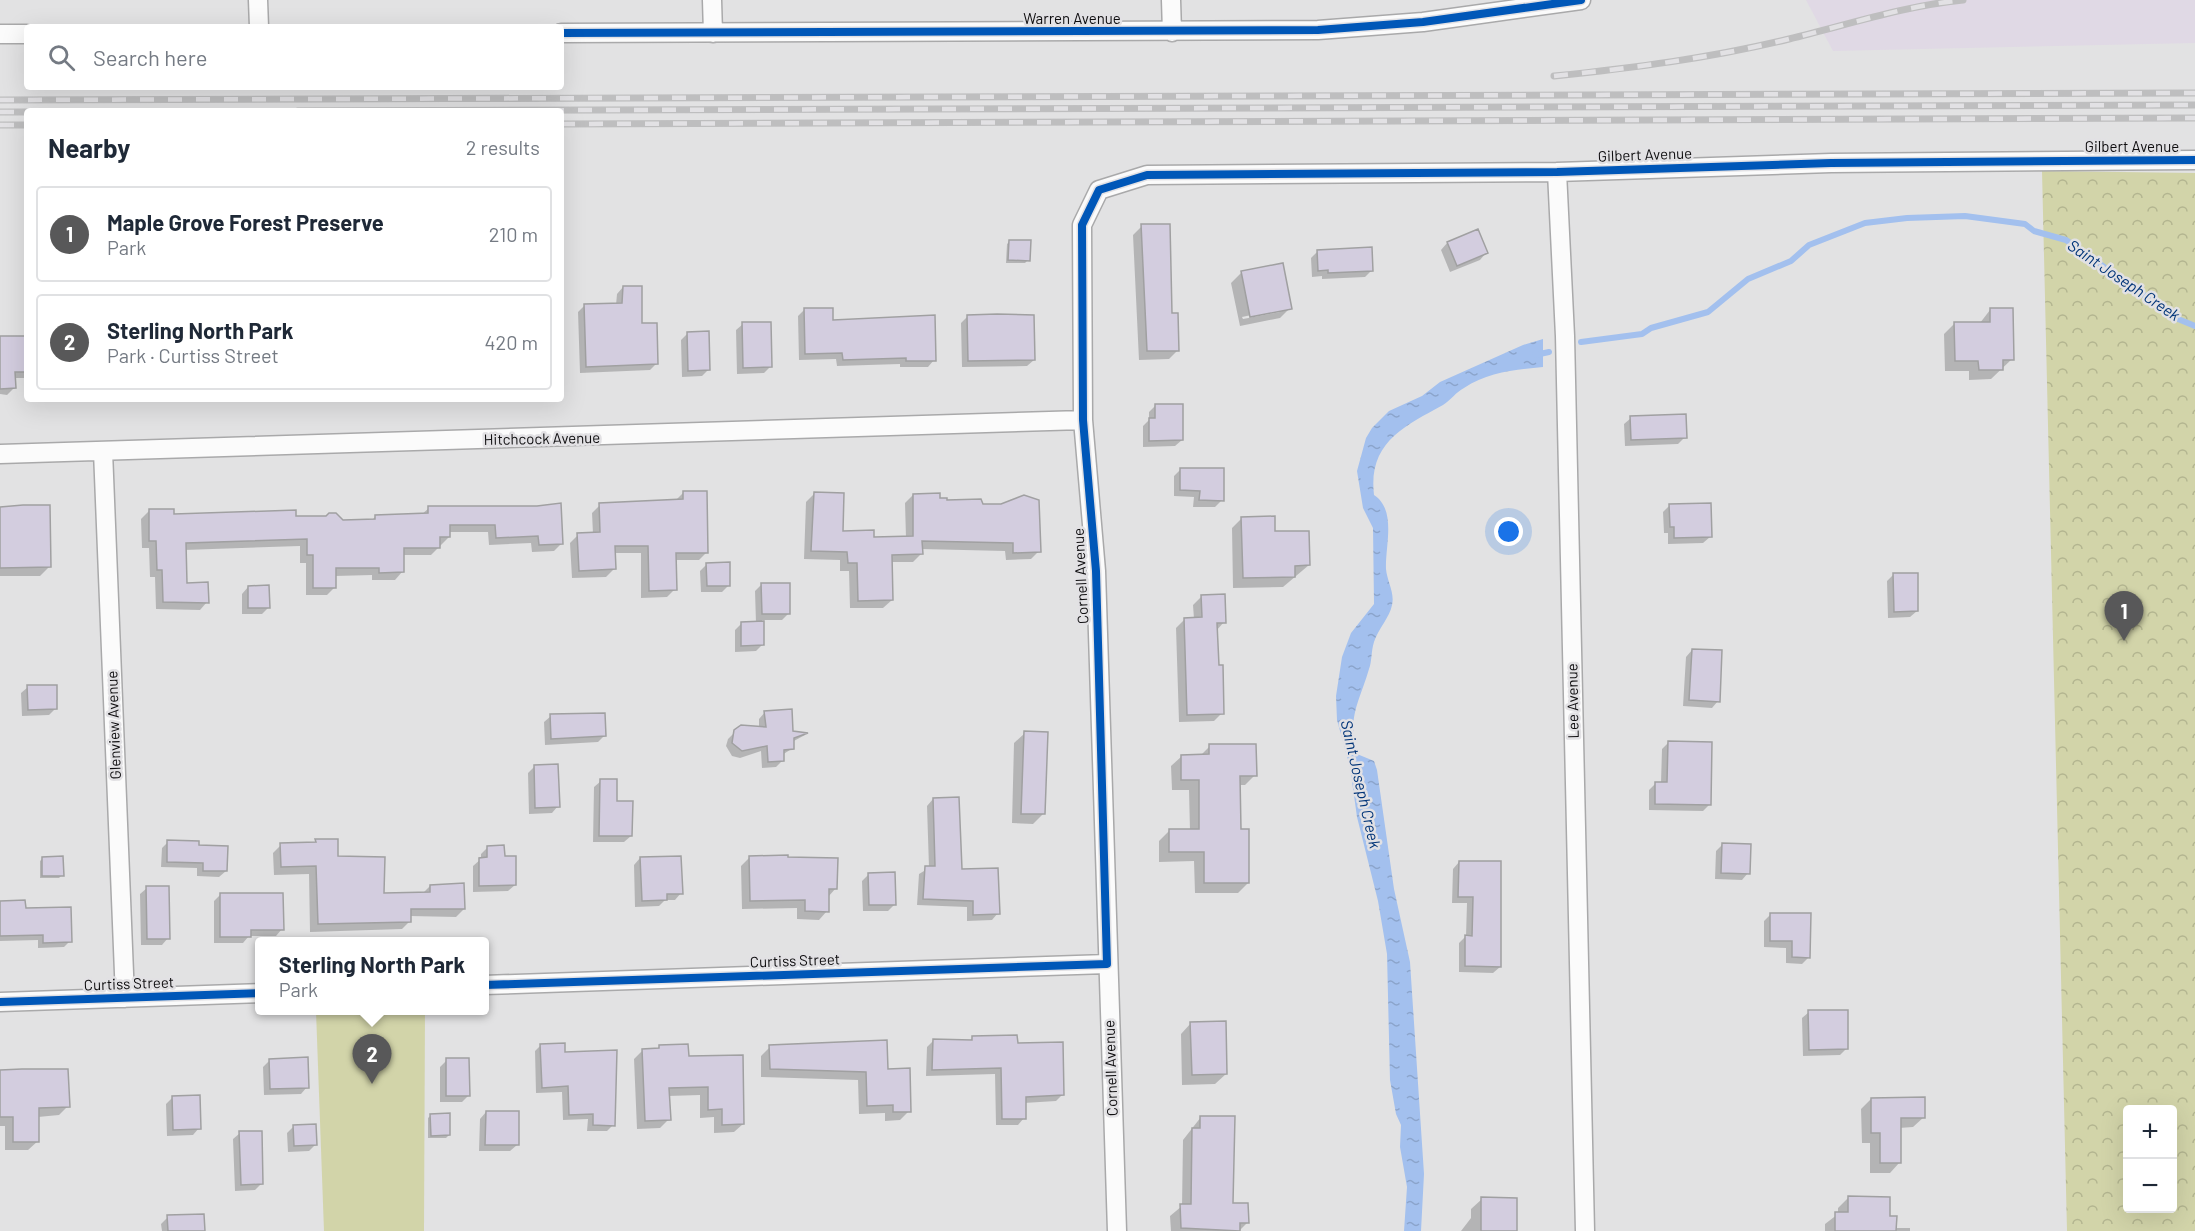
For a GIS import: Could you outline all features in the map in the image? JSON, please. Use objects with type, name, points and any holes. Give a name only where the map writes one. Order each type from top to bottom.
[{"type":"street","points":[[258,0],[258,24]]},
{"type":"street","points":[[712,0],[713,33]]},
{"type":"street","points":[[1171,0],[1172,32]]},
{"type":"street","name":"Warren Avenue","points":[[564,33],[1318,30],[1422,22],[1581,0]]},
{"type":"street","points":[[0,34],[24,34]]},
{"type":"street","name":"Gilbert Avenue","points":[[1099,190],[1147,175],[1557,172],[1831,162],[2195,160]]},
{"type":"street","name":"Lee Avenue","points":[[1557,172],[1565,346],[1586,1231]]},
{"type":"street","name":"Cornell Avenue","points":[[1099,190],[1082,225],[1083,420],[1096,571],[1117,1231]]},
{"type":"street","name":"Hitchcock Avenue","points":[[0,454],[1083,420]]},
{"type":"street","name":"Glenview Avenue","points":[[104,452],[124,998]]},
{"type":"street","name":"Curtiss Street","points":[[489,985],[1107,964]]},
{"type":"street","name":"Curtiss Street","points":[[0,1002],[255,993]]},
{"type":"shaded area","points":[[1806,0],[2195,0],[2195,43],[1833,51]]},
{"type":"green space","points":[[2042,171],[2195,173],[2195,1231],[2067,1231]]},
{"type":"green space","points":[[316,1015],[425,1015],[424,1231],[324,1231]]},
{"type":"water","points":[[1543,339],[1543,367],[1492,375],[1461,390],[1446,403],[1414,421],[1391,439],[1377,462],[1374,477],[1374,495],[1381,502],[1388,519],[1386,569],[1393,600],[1391,610],[1374,642],[1353,730],[1357,754],[1374,761],[1377,770],[1394,889],[1410,962],[1424,1174],[1421,1231],[1404,1231],[1407,1187],[1400,1147],[1401,1125],[1396,1114],[1390,1080],[1387,954],[1378,901],[1357,817],[1350,767],[1337,720],[1336,696],[1342,657],[1351,633],[1374,604],[1373,528],[1363,508],[1357,471],[1366,438],[1372,428],[1389,411],[1422,396],[1440,382],[1523,345]]},
{"type":"building","points":[[1141,224],[1170,224],[1172,313],[1178,313],[1179,351],[1147,351]]},
{"type":"building","points":[[1478,229],[1488,253],[1457,266],[1447,242]]},
{"type":"building","points":[[1009,240],[1031,240],[1030,261],[1008,260]]},
{"type":"building","points":[[1372,247],[1373,271],[1328,273],[1328,270],[1318,271],[1317,250]]},
{"type":"building","points":[[1283,263],[1292,309],[1250,317],[1241,271]]},
{"type":"building","points":[[623,286],[642,286],[642,323],[657,323],[658,364],[586,367],[584,304],[622,303]]},
{"type":"building","points":[[804,308],[833,308],[833,320],[935,315],[936,361],[906,361],[906,358],[843,360],[842,353],[805,354]]},
{"type":"building","points":[[1990,308],[2013,308],[2014,360],[2003,360],[2003,370],[1979,370],[1978,361],[1955,361],[1954,322],[1990,322]]},
{"type":"building","points":[[967,315],[1034,315],[1035,360],[968,361]]},
{"type":"building","points":[[742,322],[771,322],[772,367],[743,368]]},
{"type":"building","points":[[709,331],[710,370],[688,371],[687,332]]},
{"type":"building","points":[[0,336],[24,336],[24,372],[15,372],[16,388],[0,389]]},
{"type":"building","points":[[1155,404],[1183,404],[1183,440],[1149,441],[1149,418],[1155,418]]},
{"type":"building","points":[[1686,414],[1687,438],[1631,440],[1630,416]]},
{"type":"building","points":[[1180,468],[1224,468],[1224,501],[1199,500],[1200,491],[1180,490]]},
{"type":"building","points":[[683,491],[707,491],[708,553],[676,553],[677,590],[649,591],[648,546],[615,546],[616,569],[579,571],[577,533],[600,532],[599,503],[683,499]]},
{"type":"building","points":[[814,492],[844,493],[843,531],[874,530],[874,537],[913,536],[913,494],[940,493],[940,498],[947,498],[947,500],[981,499],[983,504],[1001,504],[1024,495],[1039,500],[1041,552],[1013,553],[1013,543],[922,541],[923,554],[892,555],[893,600],[858,601],[857,563],[848,563],[847,552],[811,551]]},
{"type":"building","points":[[561,503],[563,544],[539,545],[538,536],[496,538],[495,525],[450,525],[450,537],[440,537],[440,548],[404,548],[404,572],[379,573],[379,568],[336,568],[336,588],[313,588],[313,555],[307,555],[307,539],[186,543],[187,583],[208,582],[209,603],[163,602],[162,570],[157,570],[156,541],[149,541],[149,509],[174,509],[174,514],[296,510],[296,516],[326,516],[329,513],[336,513],[343,520],[375,519],[375,515],[428,513],[428,506],[537,506]]},
{"type":"building","points":[[1711,503],[1712,537],[1674,538],[1674,527],[1670,527],[1669,504]]},
{"type":"building","points":[[50,505],[51,567],[0,568],[0,507]]},
{"type":"building","points":[[1275,516],[1275,531],[1309,531],[1310,565],[1295,566],[1295,577],[1243,578],[1241,517]]},
{"type":"building","points":[[730,562],[730,586],[707,586],[706,563]]},
{"type":"building","points":[[1893,573],[1918,573],[1918,611],[1894,612]]},
{"type":"building","points":[[761,583],[790,583],[790,614],[762,614]]},
{"type":"building","points":[[269,585],[270,608],[248,608],[248,586]]},
{"type":"building","points":[[1225,594],[1226,623],[1217,623],[1219,665],[1223,665],[1224,714],[1187,715],[1184,618],[1202,617],[1201,595]]},
{"type":"building","points":[[764,621],[764,645],[741,646],[741,622]]},
{"type":"building","points":[[1692,649],[1722,650],[1720,702],[1689,700]]},
{"type":"building","points":[[27,685],[57,685],[57,709],[28,710]]},
{"type":"building","points":[[792,709],[793,731],[808,733],[794,738],[794,749],[784,750],[784,761],[768,762],[767,746],[742,751],[732,743],[734,730],[741,725],[766,727],[764,711]]},
{"type":"building","points":[[605,713],[606,736],[551,739],[550,714]]},
{"type":"building","points":[[1024,731],[1048,732],[1045,814],[1021,814]]},
{"type":"building","points":[[1668,741],[1712,742],[1711,805],[1655,804],[1655,782],[1667,782]]},
{"type":"building","points":[[1209,744],[1256,744],[1257,776],[1240,776],[1241,829],[1249,829],[1249,883],[1204,883],[1204,852],[1169,852],[1169,829],[1199,829],[1199,780],[1181,780],[1181,755],[1209,754]]},
{"type":"building","points":[[558,764],[560,807],[535,808],[534,765]]},
{"type":"building","points":[[600,779],[617,779],[617,801],[633,801],[632,836],[599,836]]},
{"type":"building","points":[[959,797],[962,869],[998,868],[1000,914],[973,915],[973,901],[923,899],[925,866],[935,866],[933,798]]},
{"type":"building","points":[[315,839],[338,839],[338,856],[385,857],[384,893],[430,892],[430,885],[464,883],[465,909],[411,909],[411,922],[318,924],[316,866],[281,867],[280,843],[316,842]]},
{"type":"building","points":[[167,840],[199,841],[199,845],[228,846],[227,871],[203,871],[203,863],[167,862]]},
{"type":"building","points":[[1722,843],[1751,844],[1750,874],[1721,873]]},
{"type":"building","points":[[504,845],[505,856],[516,856],[516,885],[479,886],[479,858],[487,857],[487,846]]},
{"type":"building","points":[[788,855],[788,857],[838,858],[837,889],[829,889],[829,912],[805,911],[805,900],[750,901],[749,856]]},
{"type":"building","points":[[63,856],[64,876],[42,876],[42,857]]},
{"type":"building","points":[[681,856],[683,894],[667,894],[667,900],[642,901],[640,857]]},
{"type":"building","points":[[1459,861],[1501,861],[1501,967],[1465,966],[1465,935],[1472,936],[1473,897],[1458,897]]},
{"type":"building","points":[[895,872],[896,905],[869,905],[868,873]]},
{"type":"building","points":[[146,886],[169,886],[170,939],[147,939]]},
{"type":"building","points":[[220,893],[283,893],[284,930],[251,930],[251,937],[220,937]]},
{"type":"building","points":[[25,900],[26,908],[71,907],[72,942],[43,943],[43,935],[0,936],[0,901]]},
{"type":"building","points":[[1770,913],[1811,913],[1810,958],[1792,957],[1792,941],[1770,941]]},
{"type":"building","points":[[1808,1010],[1848,1010],[1848,1049],[1809,1050]]},
{"type":"building","points":[[1226,1021],[1227,1074],[1192,1075],[1190,1022]]},
{"type":"building","points":[[1017,1035],[1018,1043],[1063,1042],[1064,1095],[1026,1097],[1026,1119],[1002,1119],[1001,1068],[932,1070],[933,1039],[972,1040],[972,1036]]},
{"type":"building","points":[[887,1040],[888,1069],[910,1068],[911,1112],[893,1112],[893,1105],[867,1106],[866,1072],[770,1069],[769,1045]]},
{"type":"building","points":[[565,1043],[565,1052],[617,1050],[615,1126],[593,1125],[593,1114],[569,1115],[568,1086],[542,1088],[540,1044]]},
{"type":"building","points":[[688,1044],[689,1056],[743,1055],[744,1124],[722,1125],[722,1109],[708,1110],[708,1087],[669,1088],[671,1120],[645,1121],[642,1049],[659,1048],[659,1045]]},
{"type":"building","points":[[308,1057],[309,1088],[270,1089],[269,1059]]},
{"type":"building","points":[[446,1058],[469,1058],[470,1096],[446,1096]]},
{"type":"building","points":[[68,1069],[70,1107],[39,1108],[39,1142],[13,1142],[13,1117],[0,1117],[0,1070]]},
{"type":"building","points":[[200,1095],[201,1129],[173,1130],[172,1096]]},
{"type":"building","points":[[1925,1097],[1925,1118],[1901,1118],[1901,1163],[1880,1163],[1880,1133],[1871,1133],[1871,1098]]},
{"type":"building","points":[[486,1111],[519,1111],[519,1145],[485,1145]]},
{"type":"building","points":[[450,1113],[450,1135],[431,1136],[430,1114]]},
{"type":"building","points":[[1200,1116],[1235,1116],[1233,1203],[1248,1203],[1249,1223],[1240,1223],[1240,1231],[1181,1228],[1180,1204],[1191,1204],[1192,1128],[1200,1128]]},
{"type":"building","points":[[316,1124],[317,1145],[294,1146],[293,1125]]},
{"type":"building","points":[[239,1131],[262,1131],[263,1184],[241,1185]]},
{"type":"building","points":[[1848,1196],[1890,1197],[1890,1216],[1897,1216],[1896,1231],[1835,1231],[1835,1212],[1848,1212]]},
{"type":"building","points":[[1481,1197],[1517,1198],[1517,1231],[1481,1231]]},
{"type":"building","points":[[204,1214],[205,1231],[168,1231],[167,1215]]},
{"type":"waterway","name":"Saint Joseph Creek","points":[[1581,342],[1642,334],[1651,328],[1708,312],[1748,279],[1791,261],[1809,245],[1865,223],[1907,218],[1965,216],[2025,224],[2034,231],[2066,240],[2178,319],[2195,326]]},
{"type":"waterway","name":"Saint Joseph Creek","points":[[1535,355],[1549,352]]},
{"type":"railway","points":[[1554,76],[1643,66],[1730,52],[1897,11],[1963,0]]},
{"type":"railway","points":[[0,100],[2195,93]]},
{"type":"railway","points":[[564,110],[2195,105]]},
{"type":"railway","points":[[0,112],[24,112]]},
{"type":"railway","points":[[564,124],[2195,118]]},
{"type":"railway","points":[[0,125],[24,125]]},
{"type":"cycle path","points":[[564,33],[1318,30],[1423,22],[1581,0]]},
{"type":"cycle path","points":[[489,985],[1107,964],[1096,571],[1083,420],[1082,225],[1099,190],[1147,175],[1557,172],[1831,163],[2195,160]]},
{"type":"cycle path","points":[[0,1002],[255,993]]},
{"type":"place","name":"Maple Grove Forest Preserve","points":[[2124,641]]},
{"type":"place","name":"Sterling North Park","points":[[372,1084]]}]
